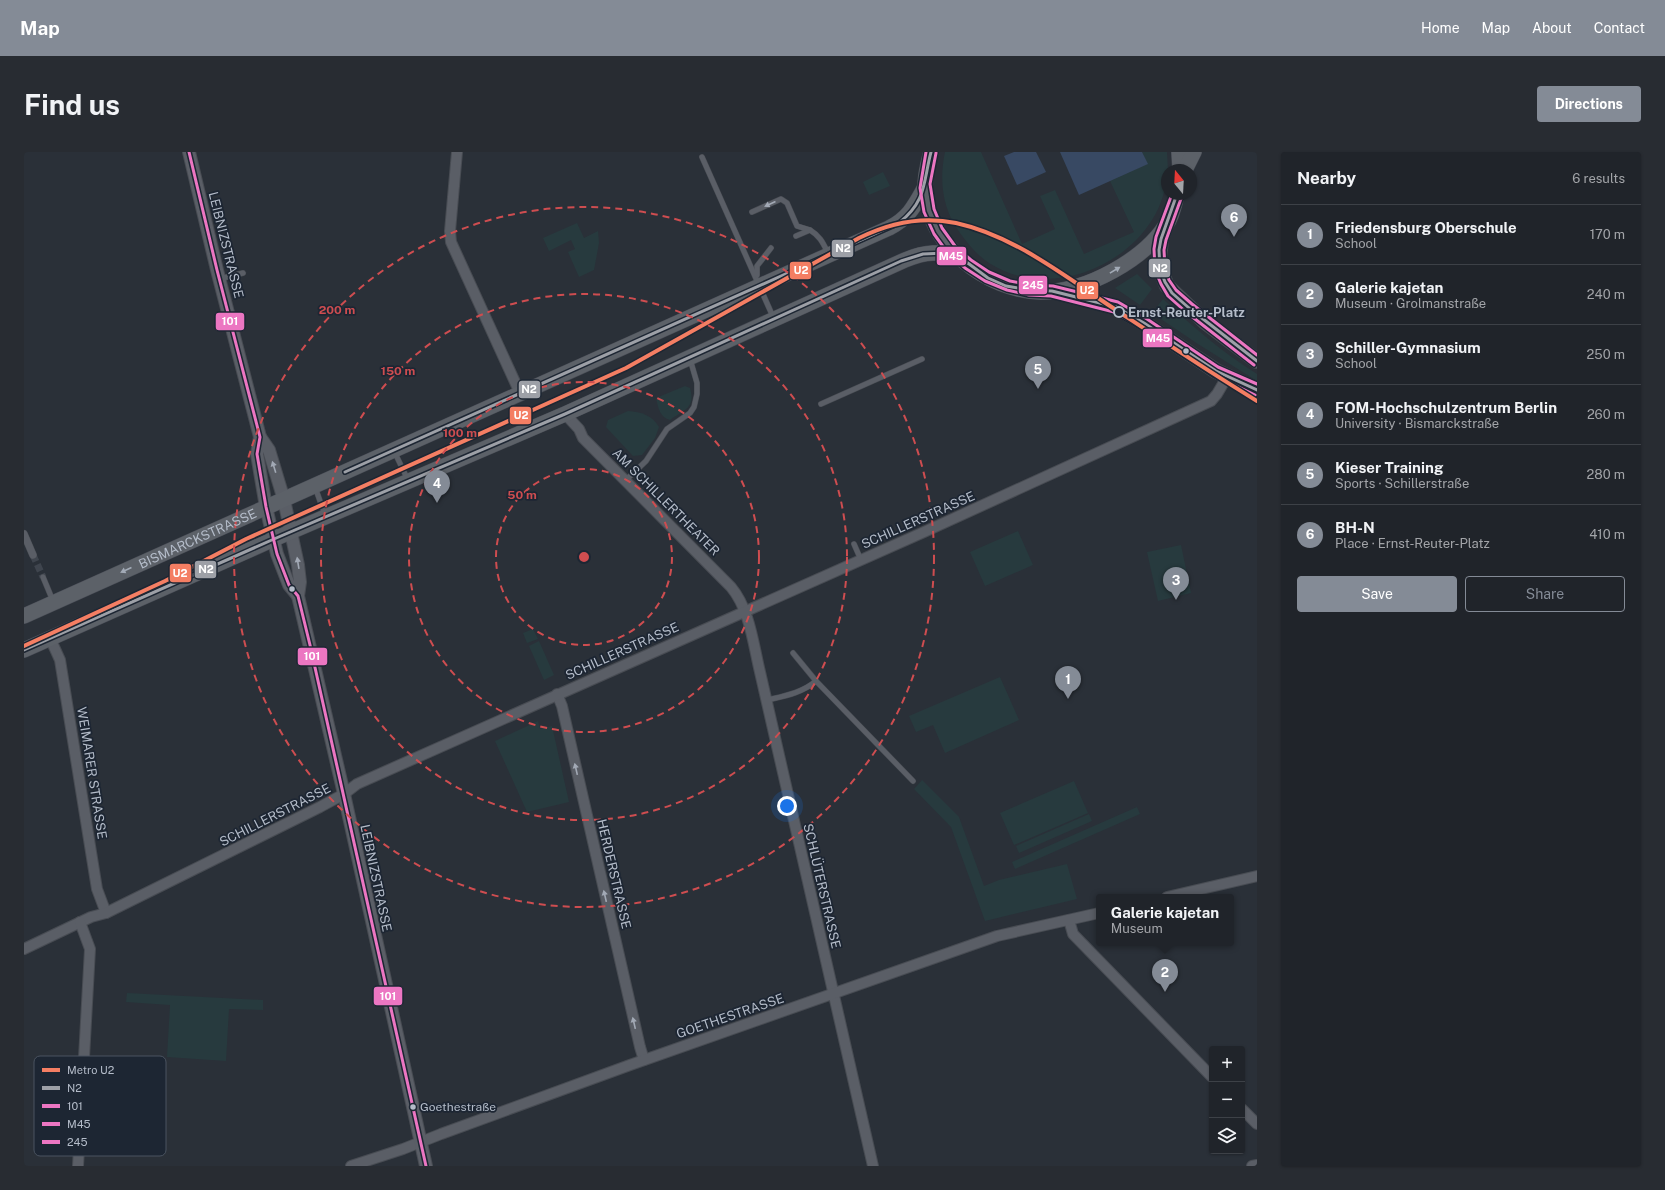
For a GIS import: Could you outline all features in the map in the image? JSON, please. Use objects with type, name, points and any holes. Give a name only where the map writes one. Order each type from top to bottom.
[{"type":"main road","points":[[931,152],[926,173],[925,187],[927,201],[938,229],[952,249],[961,258],[982,274],[1003,284],[1031,291],[1052,291],[1066,289],[1091,281],[1116,270],[1145,247],[1168,221]]},
{"type":"main road","points":[[1179,152],[1180,164]]},
{"type":"main road","points":[[1188,164],[1194,152]]},
{"type":"main road","name":"BISMARCKSTRASSE","points":[[24,616],[902,221],[910,213],[925,187]]},
{"type":"main road","points":[[1176,200],[1162,239],[1159,260],[1160,269],[1167,286],[1204,321],[1257,361]]},
{"type":"main road","points":[[24,650],[274,538],[565,414],[914,256],[923,253],[936,252],[961,258]]},
{"type":"main road","points":[[1052,291],[1102,302],[1122,310],[1206,365],[1227,377],[1257,390]]},
{"type":"street","name":"LEIBNIZSTRASSE","points":[[189,152],[219,279],[260,437],[269,450],[284,500],[298,565],[300,582],[298,596],[344,794],[426,1166]]},
{"type":"street","points":[[457,152],[450,231],[451,242],[520,393]]},
{"type":"street","name":"SCHILLERSTRASSE","points":[[24,949],[90,917],[106,913],[344,794],[357,784],[924,532],[1211,401],[1227,377]]},
{"type":"street","name":"AM SCHILLERTHEATER","points":[[565,414],[579,429],[583,438],[731,587],[736,593],[745,611]]},
{"type":"street","name":"LEIBNIZSTRASSE","points":[[260,437],[257,454],[266,507],[280,563],[289,586],[298,596]]},
{"type":"street","points":[[24,534],[33,555]]},
{"type":"street","name":"SCHLÜTERSTRASSE","points":[[745,611],[873,1166]]},
{"type":"street","name":"WEIMARER STRASSE","points":[[50,638],[60,660],[97,889],[106,913]]},
{"type":"street","name":"HERDERSTRASSE","points":[[557,694],[562,706],[644,1060]]},
{"type":"street","points":[[1180,894],[1257,876]]},
{"type":"street","name":"GOETHESTRASSE","points":[[351,1166],[421,1142],[644,1060],[996,936],[1096,914]]},
{"type":"street","points":[[1069,920],[1073,934],[1209,1075]]},
{"type":"street","points":[[80,922],[90,949],[84,1056]]},
{"type":"street","points":[[1245,1112],[1257,1124]]},
{"type":"street","points":[[78,1166],[79,1156]]},
{"type":"street","points":[[1252,1166],[1257,1165]]},
{"type":"lane","points":[[702,157],[774,319]]},
{"type":"lane","points":[[754,212],[781,199],[785,204],[795,227],[810,230],[817,235],[822,241],[828,255]]},
{"type":"lane","points":[[796,236],[810,230]]},
{"type":"lane","points":[[759,286],[756,270],[757,266],[771,248]]},
{"type":"lane","points":[[219,279],[243,273]]},
{"type":"lane","points":[[626,480],[646,461],[667,429],[690,413],[694,407],[698,394],[697,383],[689,358]]},
{"type":"lane","points":[[821,404],[922,359]]},
{"type":"lane","points":[[394,450],[408,482]]},
{"type":"lane","points":[[314,486],[325,516]]},
{"type":"lane","points":[[854,544],[860,560]]},
{"type":"lane","points":[[43,577],[54,602]]},
{"type":"lane","points":[[793,653],[816,681],[913,781]]},
{"type":"lane","points":[[766,700],[798,692],[808,688],[816,681]]},
{"type":"green space","points":[[945,152],[981,152],[1022,244],[1055,229],[1040,196],[1055,190],[1084,254],[1134,232],[1110,181],[1147,164],[1142,152],[1167,152],[1168,164],[1161,164],[1161,200],[1148,225],[1128,247],[1104,264],[1075,275],[1046,279],[1016,275],[989,263],[966,241],[954,224],[946,204],[942,184]]},
{"type":"green space","points":[[883,172],[890,186],[869,195],[863,182]]},
{"type":"green space","points":[[577,223],[584,238],[598,231],[599,243],[594,270],[579,277],[568,252],[575,249],[571,240],[549,251],[543,238]]},
{"type":"green space","points":[[1137,274],[1152,289],[1140,305],[1115,288]]},
{"type":"green space","points":[[1163,299],[1208,339],[1257,374],[1257,381],[1152,313]]},
{"type":"green space","points":[[685,386],[690,388],[690,405],[670,420],[667,419],[660,412],[656,398]]},
{"type":"green space","points":[[628,411],[637,412],[650,417],[659,427],[655,438],[642,455],[633,456],[606,427],[608,420]]},
{"type":"green space","points":[[1018,531],[1033,565],[985,586],[970,552]]},
{"type":"green space","points":[[1181,545],[1191,593],[1158,601],[1147,552]]},
{"type":"green space","points":[[533,629],[538,639],[527,643],[523,633]]},
{"type":"green space","points":[[539,641],[554,675],[544,680],[529,646]]},
{"type":"green space","points":[[1000,677],[1019,720],[945,753],[933,725],[916,732],[909,716]]},
{"type":"green space","points":[[538,721],[540,729],[552,726],[569,802],[527,812],[495,741]]},
{"type":"green space","points":[[922,780],[959,817],[984,886],[999,880],[1067,864],[1077,899],[985,921],[951,827],[914,789]]},
{"type":"green space","points":[[1074,781],[1088,813],[1014,845],[1000,813]]},
{"type":"green space","points":[[1137,807],[1140,814],[1015,869],[1012,862]]},
{"type":"green space","points":[[1089,814],[1092,821],[1019,853],[1016,846]]},
{"type":"green space","points":[[127,993],[263,1000],[263,1010],[229,1009],[226,1061],[167,1057],[170,1005],[126,1002]]},
{"type":"water","points":[[1014,152],[1036,152],[1046,172],[1017,185],[1004,156]]},
{"type":"water","points":[[1060,152],[1142,152],[1148,164],[1079,195]]},
{"type":"tunnel","points":[[33,555],[43,577]]},
{"type":"metro line","name":"U2","points":[[24,646],[165,581],[246,539],[626,368],[859,238],[882,228],[906,222],[931,220],[956,223],[996,236],[1016,246],[1054,268],[1257,401]]},
{"type":"transit line","name":"101","points":[[189,152],[217,270],[260,437],[257,454],[266,507],[277,554],[289,585],[298,596],[310,645],[426,1166]]},
{"type":"transit line","name":"M45","points":[[926,152],[920,188],[924,212],[934,234],[947,252],[965,268],[985,281],[1007,290],[1029,295],[1051,296],[1114,312],[1141,327],[1214,375],[1255,395]]},
{"type":"transit line","name":"N2","points":[[345,472],[899,223],[915,207],[919,199],[925,182],[931,152]]},
{"type":"transit line","name":"245","points":[[936,153],[930,184],[934,209],[942,228],[955,246],[971,260],[989,272],[1010,281],[1031,285],[1053,286],[1118,302],[1147,319],[1218,367],[1257,384]]},
{"type":"transit line","name":"M45","points":[[1170,200],[1156,237],[1154,249],[1155,270],[1161,284],[1168,296],[1186,312],[1254,365]]},
{"type":"transit line","name":"N2","points":[[1175,200],[1161,239],[1159,250],[1160,269],[1165,282],[1172,293],[1189,308],[1257,361]]},
{"type":"transit line","name":"245","points":[[1181,200],[1166,240],[1164,250],[1165,268],[1169,280],[1176,290],[1192,304],[1257,355]]},
{"type":"transit line","name":"N2","points":[[24,650],[274,539],[565,414],[901,261],[923,254],[946,253],[961,258],[988,278],[1006,286],[1029,290],[1052,291],[1116,307],[1144,323],[1216,371],[1257,390]]},
{"type":"place","name":"BH-N","points":[[1234,237]]},
{"type":"place","name":"Ernst-Reuter-Platz","points":[[1119,312]]},
{"type":"place","name":"Kieser Training","points":[[1038,389]]},
{"type":"place","name":"FOM-Hochschulzentrum Berlin","points":[[437,503]]},
{"type":"place","name":"Schiller-Gymnasium","points":[[1176,600]]},
{"type":"place","name":"Friedensburg Oberschule","points":[[1068,699]]},
{"type":"place","name":"Galerie kajetan","points":[[1165,992]]},
{"type":"place","name":"Goethestraße","points":[[413,1107]]}]
